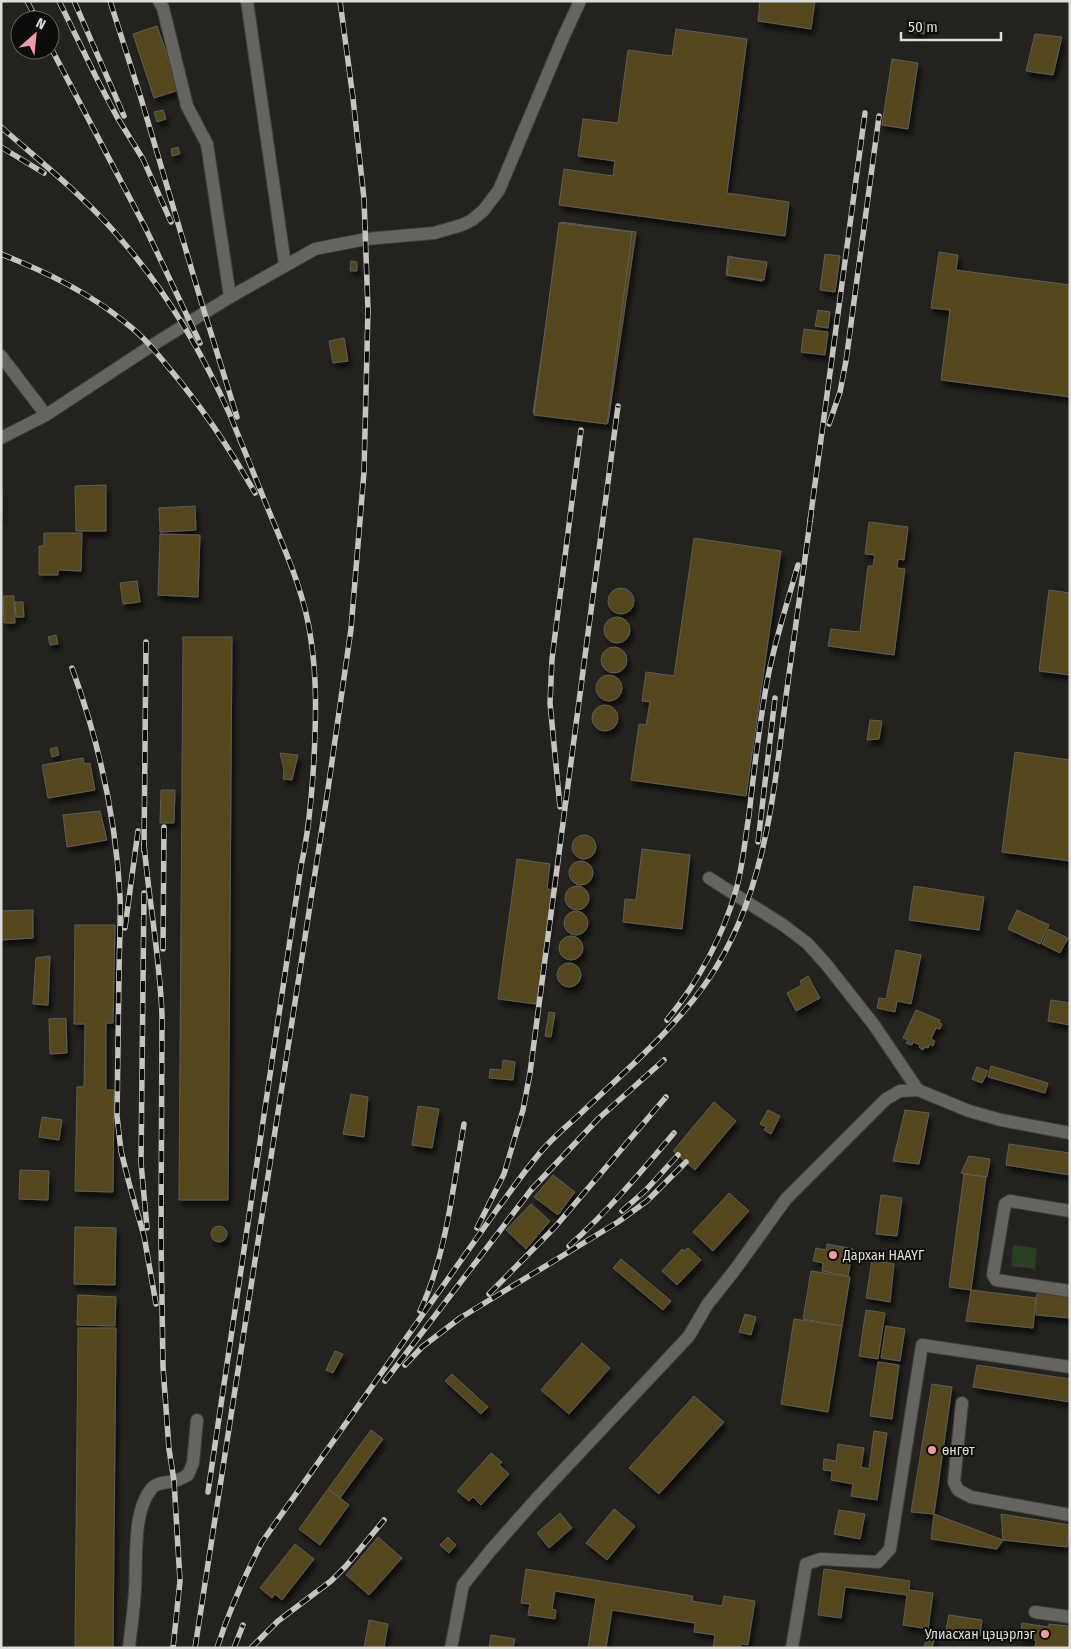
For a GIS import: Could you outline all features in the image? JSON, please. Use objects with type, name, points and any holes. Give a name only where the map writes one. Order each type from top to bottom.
[{"type":"street","points":[[159,1],[163,8],[187,106],[207,144],[230,296]]},
{"type":"street","points":[[247,1],[285,265]]},
{"type":"street","points":[[1,438],[46,415],[230,296],[315,249],[366,240],[434,233],[472,220],[483,211],[499,190],[565,32],[580,1]]},
{"type":"street","points":[[1,356],[46,415]]},
{"type":"street","points":[[709,878],[783,925],[807,943],[874,1025],[918,1090]]},
{"type":"street","points":[[451,1648],[463,1585],[538,1497],[689,1336],[707,1305],[786,1199],[886,1099],[900,1092],[918,1090],[969,1111],[1000,1120],[1070,1133]]},
{"type":"street","points":[[1070,1211],[1010,1201],[1005,1204],[992,1274],[996,1280],[1070,1292]]},
{"type":"street","points":[[792,1648],[806,1564],[821,1559],[878,1562],[890,1548],[922,1345],[1070,1367]]},
{"type":"street","points":[[962,1403],[954,1482],[958,1490],[971,1497],[1070,1515]]},
{"type":"street","points":[[129,1648],[139,1521],[145,1502],[153,1487],[188,1475],[193,1463],[197,1420]]},
{"type":"street","points":[[1035,1612],[1070,1617]]},
{"type":"green space","points":[[1013,1245],[1037,1248],[1035,1269],[1011,1266]]},
{"type":"building","points":[[760,1],[815,1],[811,29],[758,21]]},
{"type":"building","points":[[911,21],[925,23],[924,34],[910,32]]},
{"type":"building","points":[[157,26],[179,90],[154,98],[133,34]]},
{"type":"building","points":[[676,29],[747,39],[727,193],[789,202],[785,236],[559,205],[564,169],[613,176],[615,161],[578,156],[583,119],[618,123],[628,50],[672,56]]},
{"type":"building","points":[[1035,34],[1062,37],[1053,75],[1026,71]]},
{"type":"building","points":[[892,59],[918,63],[908,129],[882,125]]},
{"type":"building","points":[[163,110],[166,119],[157,122],[154,112]]},
{"type":"building","points":[[178,147],[180,154],[172,156],[171,149]]},
{"type":"building","points":[[561,222],[636,232],[608,423],[533,413]]},
{"type":"building","points":[[559,223],[632,232],[607,424],[534,415]]},
{"type":"building","points":[[939,252],[958,255],[956,270],[1070,285],[1070,397],[941,380],[950,310],[931,308]]},
{"type":"building","points":[[825,254],[840,256],[835,292],[820,290]]},
{"type":"building","points":[[728,256],[766,264],[762,281],[726,275]]},
{"type":"building","points":[[729,257],[767,262],[764,280],[727,275]]},
{"type":"building","points":[[351,261],[357,262],[357,271],[350,271]]},
{"type":"building","points":[[818,310],[830,312],[828,328],[815,326]]},
{"type":"building","points":[[804,329],[828,332],[825,355],[801,352]]},
{"type":"building","points":[[344,338],[348,361],[333,363],[329,341]]},
{"type":"building","points":[[106,485],[106,531],[76,531],[75,486]]},
{"type":"building","points":[[2,490],[2,518],[1,518]]},
{"type":"building","points":[[195,506],[196,530],[160,532],[159,508]]},
{"type":"building","points":[[869,522],[908,527],[904,560],[898,559],[897,568],[905,569],[894,655],[828,646],[831,629],[860,632],[868,566],[873,566],[875,555],[865,554]]},
{"type":"building","points":[[44,533],[82,533],[81,571],[58,570],[58,575],[39,575],[39,546],[44,546]]},
{"type":"building","points":[[160,534],[200,535],[198,597],[158,595]]},
{"type":"building","points":[[694,538],[781,551],[746,796],[631,780],[639,724],[646,725],[650,702],[642,701],[646,672],[674,676]]},
{"type":"building","points":[[137,581],[140,602],[123,604],[120,583]]},
{"type":"building","points":[[621,588],[630,592],[634,601],[630,610],[621,614],[612,610],[608,601],[612,592]]},
{"type":"building","points":[[1049,590],[1070,593],[1070,675],[1039,671]]},
{"type":"building","points":[[3,596],[14,596],[15,623],[4,623]]},
{"type":"building","points":[[15,602],[23,602],[24,617],[16,617]]},
{"type":"building","points":[[617,617],[626,621],[630,630],[626,639],[617,643],[608,639],[604,630],[608,621]]},
{"type":"building","points":[[56,635],[58,644],[50,645],[48,637]]},
{"type":"building","points":[[183,637],[232,637],[228,1200],[179,1200]]},
{"type":"building","points":[[614,647],[623,651],[627,660],[623,669],[614,673],[605,669],[601,660],[605,651]]},
{"type":"building","points":[[609,675],[618,679],[622,688],[618,697],[609,701],[600,697],[596,688],[600,679]]},
{"type":"building","points":[[605,705],[614,709],[618,718],[614,727],[605,731],[596,727],[592,718],[596,709]]},
{"type":"building","points":[[870,720],[882,721],[879,739],[867,740]]},
{"type":"building","points":[[57,747],[59,755],[52,757],[50,749]]},
{"type":"building","points":[[1015,752],[1070,760],[1070,861],[1002,852]]},
{"type":"building","points":[[280,753],[298,755],[292,780],[283,779],[284,770]]},
{"type":"building","points":[[83,758],[84,764],[90,763],[95,790],[48,798],[42,765]]},
{"type":"building","points":[[161,790],[175,790],[174,823],[160,823]]},
{"type":"building","points":[[100,811],[107,840],[67,847],[63,815]]},
{"type":"building","points":[[584,835],[592,839],[596,847],[592,855],[584,859],[576,855],[572,847],[576,839]]},
{"type":"building","points":[[642,849],[690,855],[682,929],[623,922],[625,899],[636,900]]},
{"type":"building","points":[[517,859],[550,864],[547,889],[554,890],[536,1004],[498,999]]},
{"type":"building","points":[[581,861],[589,865],[593,873],[589,881],[581,885],[573,881],[569,873],[573,865]]},
{"type":"building","points":[[577,886],[585,890],[589,898],[585,906],[577,910],[569,906],[565,898],[569,890]]},
{"type":"building","points":[[914,886],[984,897],[979,930],[909,920]]},
{"type":"building","points":[[33,910],[33,938],[1,940],[1,911]]},
{"type":"building","points":[[1017,910],[1049,925],[1040,944],[1008,929]]},
{"type":"building","points":[[576,911],[584,915],[588,923],[584,931],[576,935],[568,931],[564,923],[568,915]]},
{"type":"building","points":[[75,925],[115,925],[113,1023],[106,1023],[106,1090],[114,1090],[113,1192],[75,1191],[77,1087],[84,1087],[85,1024],[74,1024]]},
{"type":"building","points":[[1049,929],[1068,938],[1060,953],[1042,944]]},
{"type":"building","points":[[571,936],[579,940],[583,948],[579,956],[571,960],[563,956],[559,948],[563,940]]},
{"type":"building","points":[[896,950],[921,955],[911,1004],[897,1001],[895,1012],[877,1008],[879,998],[886,999]]},
{"type":"building","points":[[50,956],[48,1005],[33,1004],[36,958]]},
{"type":"building","points":[[569,963],[577,967],[581,975],[577,983],[569,987],[561,983],[557,975],[561,967]]},
{"type":"building","points":[[808,976],[820,998],[796,1011],[787,993],[802,985],[800,981]]},
{"type":"building","points":[[1051,1000],[1070,1003],[1070,1025],[1048,1021]]},
{"type":"building","points":[[916,1010],[940,1020],[939,1023],[942,1024],[940,1029],[936,1028],[931,1039],[935,1041],[933,1046],[930,1044],[928,1048],[925,1047],[923,1050],[919,1047],[920,1045],[913,1042],[912,1045],[906,1043],[908,1040],[903,1038]]},
{"type":"building","points":[[549,1012],[555,1013],[551,1037],[545,1036]]},
{"type":"building","points":[[66,1018],[67,1053],[50,1054],[49,1019]]},
{"type":"building","points":[[503,1060],[515,1062],[513,1080],[489,1078],[490,1069],[502,1070]]},
{"type":"building","points":[[991,1066],[1048,1083],[1045,1093],[988,1077]]},
{"type":"building","points":[[977,1067],[988,1071],[982,1083],[972,1079]]},
{"type":"building","points":[[351,1094],[368,1097],[364,1137],[343,1134]]},
{"type":"building","points":[[714,1102],[736,1121],[695,1170],[673,1151]]},
{"type":"building","points":[[418,1106],[439,1109],[432,1148],[412,1145]]},
{"type":"building","points":[[768,1110],[780,1116],[771,1134],[764,1130],[766,1127],[760,1124]]},
{"type":"building","points":[[905,1110],[928,1114],[919,1163],[896,1159]]},
{"type":"building","points":[[905,1110],[929,1113],[919,1164],[893,1161]]},
{"type":"building","points":[[42,1117],[62,1120],[59,1140],[39,1137]]},
{"type":"building","points":[[1009,1144],[1070,1153],[1070,1175],[1006,1165]]},
{"type":"building","points":[[969,1156],[990,1159],[987,1177],[961,1173]]},
{"type":"building","points":[[20,1170],[49,1171],[48,1200],[19,1199]]},
{"type":"building","points":[[964,1174],[986,1177],[971,1290],[949,1287]]},
{"type":"building","points":[[553,1175],[575,1192],[558,1215],[534,1197]]},
{"type":"building","points":[[729,1193],[749,1211],[713,1251],[693,1232]]},
{"type":"building","points":[[881,1195],[902,1198],[897,1236],[876,1234]]},
{"type":"building","points":[[531,1204],[550,1221],[526,1249],[506,1230]]},
{"type":"building","points":[[219,1226],[225,1228],[227,1234],[225,1240],[219,1242],[213,1240],[211,1234],[213,1228]]},
{"type":"building","points":[[75,1227],[116,1228],[115,1285],[74,1284]]},
{"type":"building","name":"Дархан НААҮГ","points":[[827,1244],[853,1249],[848,1276],[822,1271],[823,1263],[813,1261],[816,1248],[826,1250]]},
{"type":"building","points":[[688,1248],[701,1260],[677,1285],[662,1271],[682,1249],[684,1251]]},
{"type":"building","points":[[621,1259],[671,1301],[663,1310],[613,1268]]},
{"type":"building","points":[[872,1260],[894,1264],[890,1302],[866,1298]]},
{"type":"building","points":[[811,1271],[850,1277],[842,1326],[803,1319]]},
{"type":"building","points":[[1039,1289],[1070,1292],[1070,1318],[1036,1315],[1036,1298]]},
{"type":"building","points":[[971,1290],[1036,1298],[1033,1328],[966,1321]]},
{"type":"building","points":[[78,1295],[116,1297],[115,1326],[77,1325]]},
{"type":"building","points":[[866,1310],[885,1313],[878,1359],[859,1356]]},
{"type":"building","points":[[745,1314],[756,1317],[751,1335],[739,1332]]},
{"type":"building","points":[[794,1319],[842,1326],[828,1412],[781,1404]]},
{"type":"building","points":[[886,1326],[905,1329],[900,1361],[881,1358]]},
{"type":"building","points":[[78,1328],[116,1328],[113,1648],[75,1648]]},
{"type":"building","points":[[582,1343],[610,1368],[569,1414],[541,1390]]},
{"type":"building","points":[[335,1351],[343,1354],[333,1373],[326,1370]]},
{"type":"building","points":[[878,1362],[899,1365],[892,1419],[870,1416]]},
{"type":"building","points":[[977,1365],[1070,1379],[1070,1402],[973,1387]]},
{"type":"building","points":[[452,1374],[488,1407],[481,1414],[445,1381]]},
{"type":"building","name":"өнгөт","points":[[932,1384],[952,1387],[934,1514],[911,1512]]},
{"type":"building","points":[[694,1396],[724,1422],[659,1494],[629,1468]]},
{"type":"building","points":[[371,1430],[383,1439],[340,1498],[328,1489]]},
{"type":"building","points":[[874,1431],[887,1433],[877,1500],[851,1496],[853,1484],[831,1480],[832,1471],[823,1470],[824,1459],[836,1461],[838,1444],[864,1448],[861,1467],[869,1469]]},
{"type":"building","points":[[491,1453],[502,1462],[499,1465],[509,1474],[481,1505],[473,1497],[469,1501],[457,1491]]},
{"type":"building","points":[[328,1489],[349,1505],[320,1545],[299,1529]]},
{"type":"building","points":[[614,1509],[635,1526],[607,1560],[586,1543]]},
{"type":"building","points":[[839,1510],[865,1514],[860,1539],[834,1534]]},
{"type":"building","points":[[560,1513],[572,1528],[549,1548],[537,1533]]},
{"type":"building","points":[[934,1514],[1003,1540],[997,1549],[931,1539]]},
{"type":"building","points":[[1001,1514],[1070,1525],[1067,1547],[1003,1540]]},
{"type":"building","points":[[378,1537],[402,1558],[369,1595],[346,1575]]},
{"type":"building","points":[[448,1537],[456,1545],[449,1553],[440,1545]]},
{"type":"building","points":[[295,1544],[314,1559],[282,1600],[275,1594],[272,1598],[260,1588]]},
{"type":"building","points":[[526,1569],[693,1596],[692,1601],[722,1606],[724,1596],[755,1601],[748,1645],[741,1644],[740,1648],[713,1648],[715,1635],[694,1632],[695,1623],[612,1610],[606,1648],[588,1648],[596,1598],[555,1591],[552,1609],[556,1610],[555,1619],[528,1615],[530,1604],[521,1603]]},
{"type":"building","points":[[824,1569],[910,1581],[909,1590],[933,1593],[928,1629],[903,1625],[907,1595],[845,1587],[841,1618],[818,1615]]},
{"type":"building","points":[[949,1615],[982,1620],[980,1636],[946,1630]]},
{"type":"building","points":[[369,1620],[388,1624],[384,1648],[364,1648]]},
{"type":"building","name":"Улиасхан цэцэрлэг","points":[[1022,1623],[1049,1627],[1049,1624],[1068,1626],[1067,1630],[1070,1631],[1070,1648],[1035,1648],[1036,1640],[1020,1638]]},
{"type":"building","points":[[491,1635],[515,1639],[513,1648],[489,1648]]},
{"type":"building","points":[[927,1635],[935,1637],[932,1648],[924,1648]]},
{"type":"railway","points":[[27,1],[32,10]]},
{"type":"railway","points":[[59,1],[117,117],[143,159],[171,222]]},
{"type":"railway","points":[[74,1],[124,116]]},
{"type":"railway","points":[[110,1],[237,417]]},
{"type":"railway","points":[[195,1648],[351,629],[364,472],[368,310],[364,199],[340,1]]},
{"type":"railway","points":[[57,60],[145,227],[200,343]]},
{"type":"railway","points":[[810,521],[865,113]]},
{"type":"railway","points":[[829,424],[840,392],[846,361],[879,116]]},
{"type":"railway","points":[[1,127],[65,183],[111,227],[155,282],[183,325],[208,369],[230,415],[280,537],[299,588],[311,640],[316,713],[310,812],[208,1492]]},
{"type":"railway","points":[[1,147],[44,173]]},
{"type":"railway","points":[[1,254],[51,276],[83,293],[113,313],[149,344],[204,413],[226,444],[255,493]]},
{"type":"railway","points":[[477,1228],[504,1174],[523,1110],[530,1073],[618,406]]},
{"type":"railway","points":[[560,807],[550,703],[552,659],[581,430]]},
{"type":"railway","points":[[217,1648],[237,1594],[262,1542],[498,1208],[540,1152],[630,1067],[679,1017],[708,980],[727,948],[743,914],[755,879],[771,807],[811,515]]},
{"type":"railway","points":[[667,1020],[689,990],[708,958],[717,941],[736,890],[744,852],[767,682],[777,638],[798,565]]},
{"type":"railway","points":[[144,851],[146,642]]},
{"type":"railway","points":[[72,668],[98,752],[115,838],[120,907],[117,1116],[121,1151],[144,1236],[156,1304]]},
{"type":"railway","points":[[758,842],[775,698]]},
{"type":"railway","points":[[163,949],[164,827]]},
{"type":"railway","points":[[125,928],[138,831]]},
{"type":"railway","points":[[144,844],[162,1016],[161,1239],[163,1367],[169,1449],[174,1481],[180,1581],[173,1648]]},
{"type":"railway","points":[[144,893],[141,1163],[147,1228]]},
{"type":"railway","points":[[385,1381],[531,1190],[598,1119],[664,1060]]},
{"type":"railway","points":[[489,1294],[555,1227],[666,1097]]},
{"type":"railway","points":[[420,1311],[437,1266],[443,1243],[464,1124]]},
{"type":"railway","points":[[569,1246],[611,1205],[674,1133]]},
{"type":"railway","points":[[622,1211],[646,1190],[678,1155]]},
{"type":"railway","points":[[405,1365],[422,1347],[460,1318],[618,1222],[647,1201],[686,1162]]},
{"type":"railway","points":[[251,1648],[278,1621],[331,1581],[384,1520]]},
{"type":"railway","points":[[234,1648],[243,1625]]},
{"type":"place","name":"Дархан НААҮГ","points":[[833,1255]]},
{"type":"place","name":"өнгөт","points":[[932,1450]]},
{"type":"place","name":"Улиасхан цэцэрлэг","points":[[1045,1634]]}]
